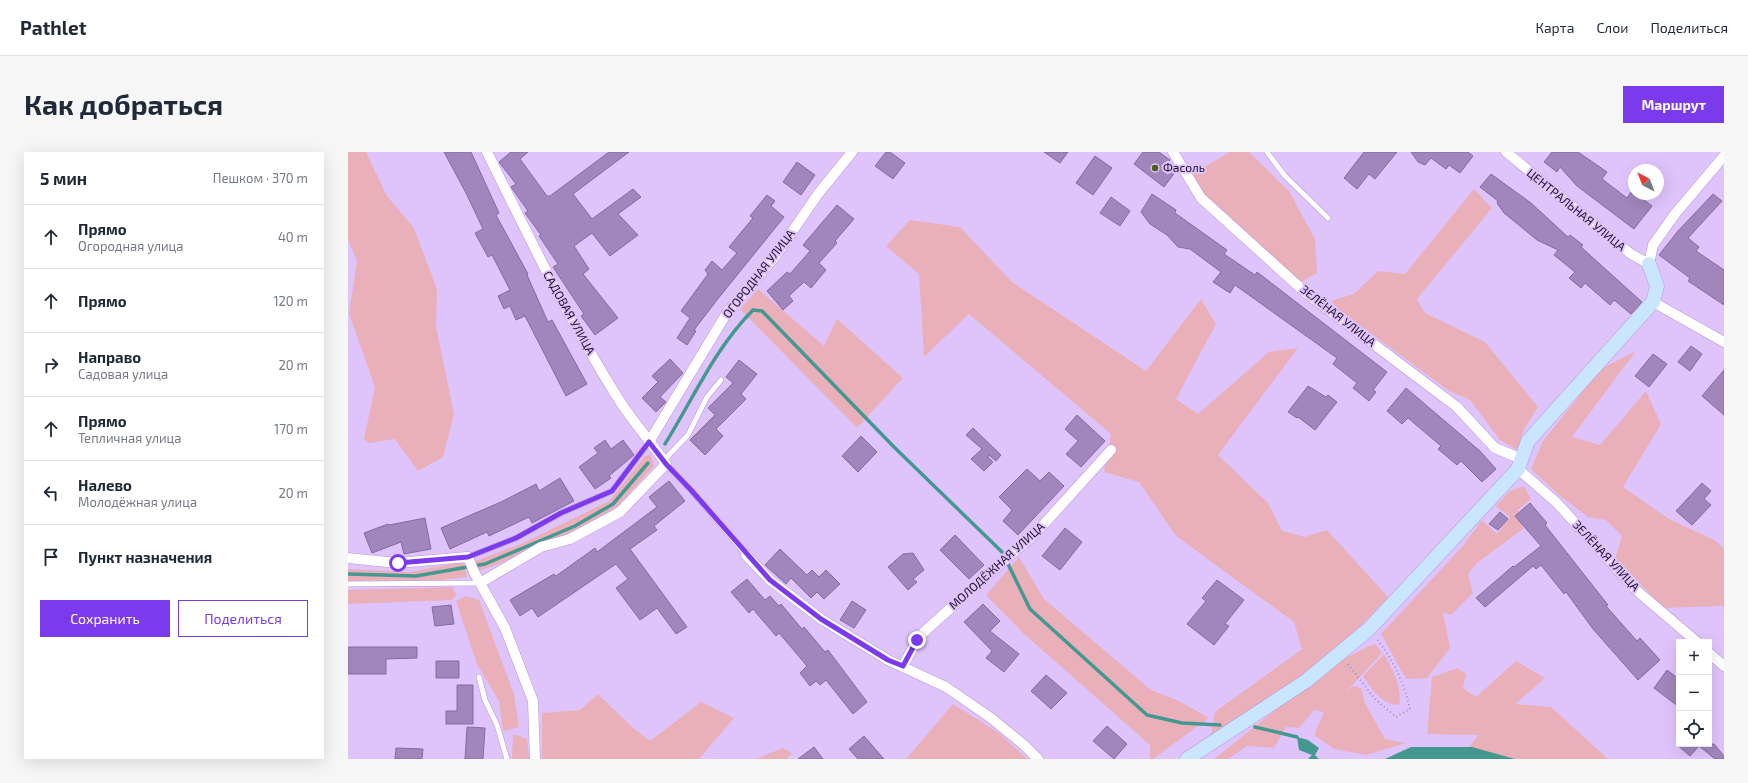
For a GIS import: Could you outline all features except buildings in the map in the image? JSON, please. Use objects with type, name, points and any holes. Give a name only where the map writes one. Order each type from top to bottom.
[{"type":"street","name":"САДОВАЯ УЛИЦА","points":[[487,152],[547,276],[622,404],[665,462]]},
{"type":"street","name":"ОГОРОДНАЯ УЛИЦА","points":[[649,442],[728,311],[774,258],[818,194],[852,152]]},
{"type":"street","name":"ЗЕЛЁНАЯ УЛИЦА","points":[[1173,152],[1201,198],[1306,293],[1457,407],[1495,448],[1520,464],[1636,590],[1693,639]]},
{"type":"street","name":"ЦЕНТРАЛЬНАЯ УЛИЦА","points":[[1506,152],[1631,254],[1650,264]]},
{"type":"street","points":[[1187,759],[1306,681],[1369,629],[1520,464],[1528,440],[1653,302],[1657,286],[1650,264],[1653,245],[1675,214],[1724,156]]},
{"type":"street","points":[[1653,302],[1724,342]]},
{"type":"street","name":"МОЛОДЁЖНАЯ УЛИЦА","points":[[903,666],[917,640],[924,632],[1035,534],[1111,450]]},
{"type":"street","points":[[480,583],[541,547],[570,539],[620,512],[665,462]]},
{"type":"street","points":[[746,555],[770,580],[821,619],[888,660],[946,686],[991,718],[1024,745],[1038,759]]},
{"type":"street","points":[[348,558],[398,563],[471,564],[505,628],[533,701],[535,759]]},
{"type":"street","points":[[1712,656],[1724,666]]},
{"type":"lane","points":[[1266,152],[1285,176],[1328,218]]},
{"type":"lane","points":[[720,380],[707,397],[688,435],[665,462],[691,490],[746,555]]},
{"type":"lane","points":[[471,564],[561,513],[612,491],[649,442]]},
{"type":"lane","points":[[348,584],[480,583]]},
{"type":"lane","points":[[479,677],[485,700],[498,725],[506,759]]},
{"type":"path","points":[[1340,654],[1376,698],[1396,717],[1410,709],[1404,685],[1386,651],[1369,629]]},
{"type":"shaded area","points":[[348,152],[366,152],[387,196],[414,228],[437,289],[436,326],[454,414],[443,457],[418,471],[395,439],[369,443],[364,439],[375,387],[349,314],[357,261],[348,239]]},
{"type":"shaded area","points":[[1230,152],[1249,152],[1289,191],[1315,239],[1317,273],[1301,282],[1208,198],[1190,175]]},
{"type":"shaded area","points":[[1474,189],[1492,208],[1417,299],[1425,313],[1485,342],[1538,407],[1524,429],[1517,450],[1500,440],[1470,400],[1449,391],[1339,310],[1331,301],[1354,294],[1378,271],[1405,274]]},
{"type":"shaded area","points":[[910,220],[960,227],[1012,282],[1146,371],[1201,299],[1216,324],[1176,399],[1198,414],[1269,352],[1298,348],[1218,455],[1268,503],[1282,531],[1305,537],[1327,530],[1388,597],[1363,624],[1304,676],[1239,716],[1210,738],[1215,712],[1302,649],[1294,622],[1176,536],[1139,482],[1104,472],[1111,434],[969,314],[924,357],[919,274],[886,246]]},
{"type":"shaded area","points":[[758,289],[824,346],[837,319],[903,378],[857,428],[740,309]]},
{"type":"shaded area","points":[[1636,351],[1572,437],[1600,445],[1646,391],[1661,424],[1623,487],[1669,519],[1716,541],[1724,549],[1724,611],[1723,606],[1664,608],[1615,559],[1622,536],[1606,520],[1588,517],[1559,495],[1531,469],[1543,441],[1601,369]]},
{"type":"shaded area","points":[[651,455],[654,466],[619,505],[590,524],[496,565],[478,571],[475,561],[521,544],[609,501],[645,456]]},
{"type":"shaded area","points":[[1524,486],[1531,499],[1518,510],[1523,529],[1477,563],[1468,574],[1473,593],[1451,615],[1443,612],[1450,648],[1427,678],[1406,679],[1381,634],[1462,547],[1482,520],[1497,534],[1510,517],[1496,506],[1510,491]]},
{"type":"shaded area","points":[[1019,557],[1044,599],[1151,690],[1179,701],[1209,718],[1153,759],[1150,759],[1150,745],[1024,634],[986,595]]},
{"type":"shaded area","points":[[463,562],[467,577],[441,580],[348,581],[348,569],[409,572]]},
{"type":"shaded area","points":[[453,587],[456,595],[452,600],[348,604],[348,590]]},
{"type":"shaded area","points":[[466,596],[479,600],[514,694],[519,727],[503,731],[499,701],[477,664],[456,601]]},
{"type":"shaded area","points":[[1375,644],[1382,653],[1345,693],[1353,686],[1361,688],[1365,703],[1385,739],[1406,743],[1366,755],[1334,749],[1314,735],[1324,712],[1314,710],[1299,728],[1286,727],[1274,748],[1247,746],[1228,759],[1214,759],[1332,665]]},
{"type":"shaded area","points":[[1384,654],[1398,685],[1400,698],[1399,705],[1387,702],[1378,695],[1363,676]]},
{"type":"shaded area","points":[[1516,661],[1545,678],[1515,704],[1551,707],[1608,759],[1514,759],[1469,747],[1478,735],[1427,734],[1432,677],[1457,668],[1466,674],[1463,688],[1476,697]]},
{"type":"shaded area","points":[[598,694],[632,727],[650,741],[701,702],[734,718],[699,759],[542,759],[542,713],[580,710]]},
{"type":"shaded area","points":[[953,704],[999,733],[1027,759],[906,759]]},
{"type":"shaded area","points":[[513,734],[527,739],[529,759],[512,759]]},
{"type":"shaded area","points":[[1297,737],[1308,740],[1319,748],[1315,755],[1319,759],[1308,759],[1312,755],[1299,750]]},
{"type":"shaded area","points":[[1411,747],[1472,747],[1515,759],[1385,759]]},
{"type":"shaded area","points":[[783,748],[792,753],[787,759],[756,759]]},
{"type":"waterway","points":[[665,444],[705,374],[727,341],[753,310],[762,311],[894,447],[1002,552]]},
{"type":"waterway","points":[[348,574],[416,576],[485,564],[575,526],[613,504],[648,463]]},
{"type":"waterway","points":[[1008,564],[1030,609],[1147,715],[1182,723],[1220,725]]},
{"type":"waterway","points":[[1255,727],[1297,737]]},
{"type":"place","name":"Фасоль","points":[[1155,168]]},
{"type":"route","points":[[398,563],[468,557],[516,538],[561,513],[612,491],[649,442],[658,451],[666,464],[691,490],[746,555],[770,580],[821,619],[888,660],[903,666],[917,640]]}]
